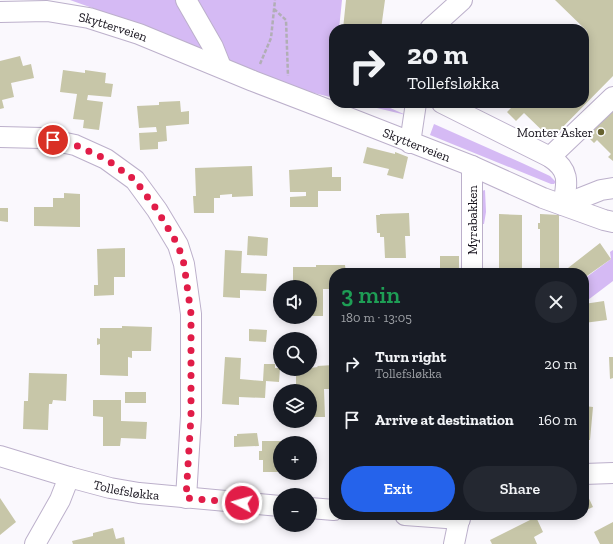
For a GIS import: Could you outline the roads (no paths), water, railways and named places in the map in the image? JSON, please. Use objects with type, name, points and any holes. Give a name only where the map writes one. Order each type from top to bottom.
[{"type":"street","points":[[186,0],[213,47],[221,68]]},
{"type":"street","points":[[436,24],[462,0]]},
{"type":"street","name":"Skytterveien","points":[[0,12],[47,11],[89,18],[139,34],[253,81],[472,166],[563,206],[613,222]]},
{"type":"street","points":[[550,156],[613,97]]},
{"type":"street","points":[[410,142],[415,108]]},
{"type":"street","points":[[452,108],[550,156],[560,163],[566,175],[566,189],[563,206]]},
{"type":"street","points":[[0,138],[42,138],[75,145],[106,159],[135,180],[157,210],[178,245],[184,264],[191,314],[191,416],[186,498]]},
{"type":"street","name":"Myrabakken","points":[[472,166],[472,268]]},
{"type":"street","points":[[563,206],[601,190],[613,188]]},
{"type":"street","name":"Tollefsløkka","points":[[0,456],[110,488],[139,493],[273,505]]},
{"type":"street","points":[[589,474],[613,473]]},
{"type":"street","points":[[36,544],[60,500],[69,477]]},
{"type":"street","points":[[317,509],[329,510]]},
{"type":"street","points":[[454,544],[459,520]]},
{"type":"place","name":"Monter Asker","points":[[601,132]]}]
